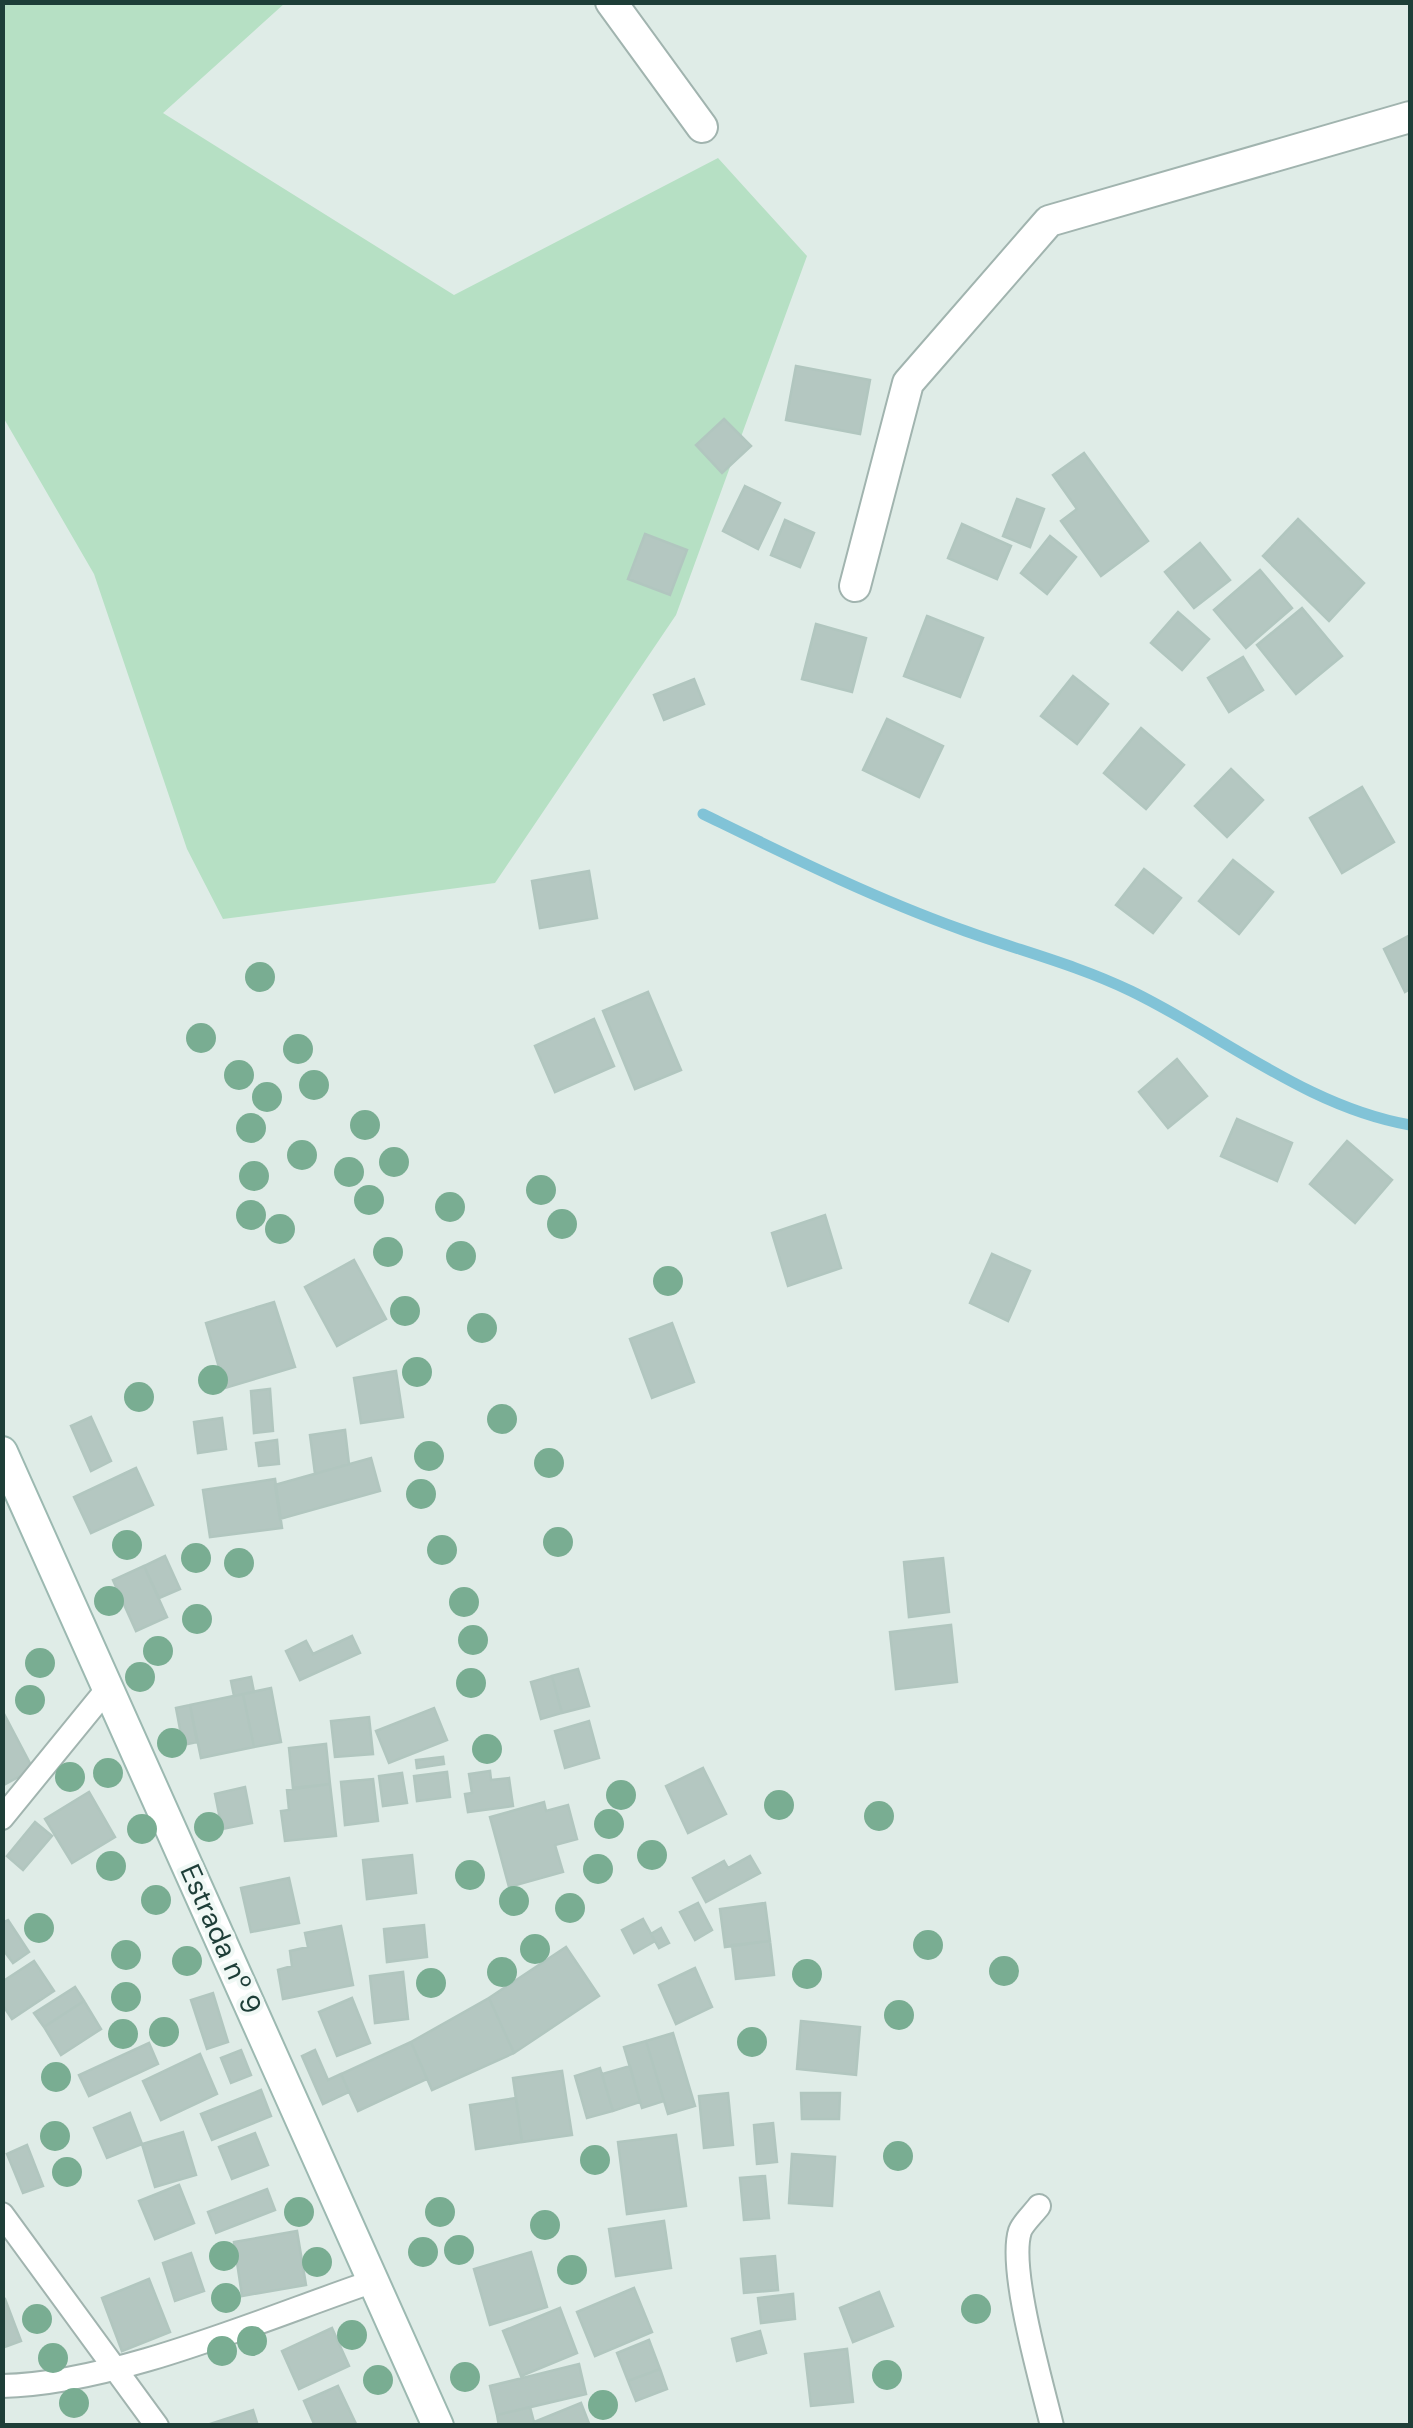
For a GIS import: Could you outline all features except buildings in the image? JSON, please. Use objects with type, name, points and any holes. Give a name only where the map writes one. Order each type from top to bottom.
[{"type":"main road","points":[[611,2],[702,127]]},
{"type":"main road","points":[[855,586],[908,382],[1049,221],[1410,117]]},
{"type":"main road","name":"Estrada nº 9","points":[[2,1452],[438,2426]]},
{"type":"lane","points":[[2,1818],[108,1688]]},
{"type":"lane","points":[[1039,2206],[1020,2232],[1020,2266],[1052,2426]]},
{"type":"lane","points":[[2,2214],[157,2426]]},
{"type":"lane","points":[[2,2386],[34,2386],[114,2369],[374,2281]]},
{"type":"green space","points":[[2,3],[285,3],[163,113],[454,295],[718,158],[807,256],[676,615],[495,883],[223,919],[187,849],[94,574],[3,417]]},
{"type":"waterway","points":[[703,814],[894,903],[1110,981],[1301,1087],[1372,1116],[1410,1125]]}]
